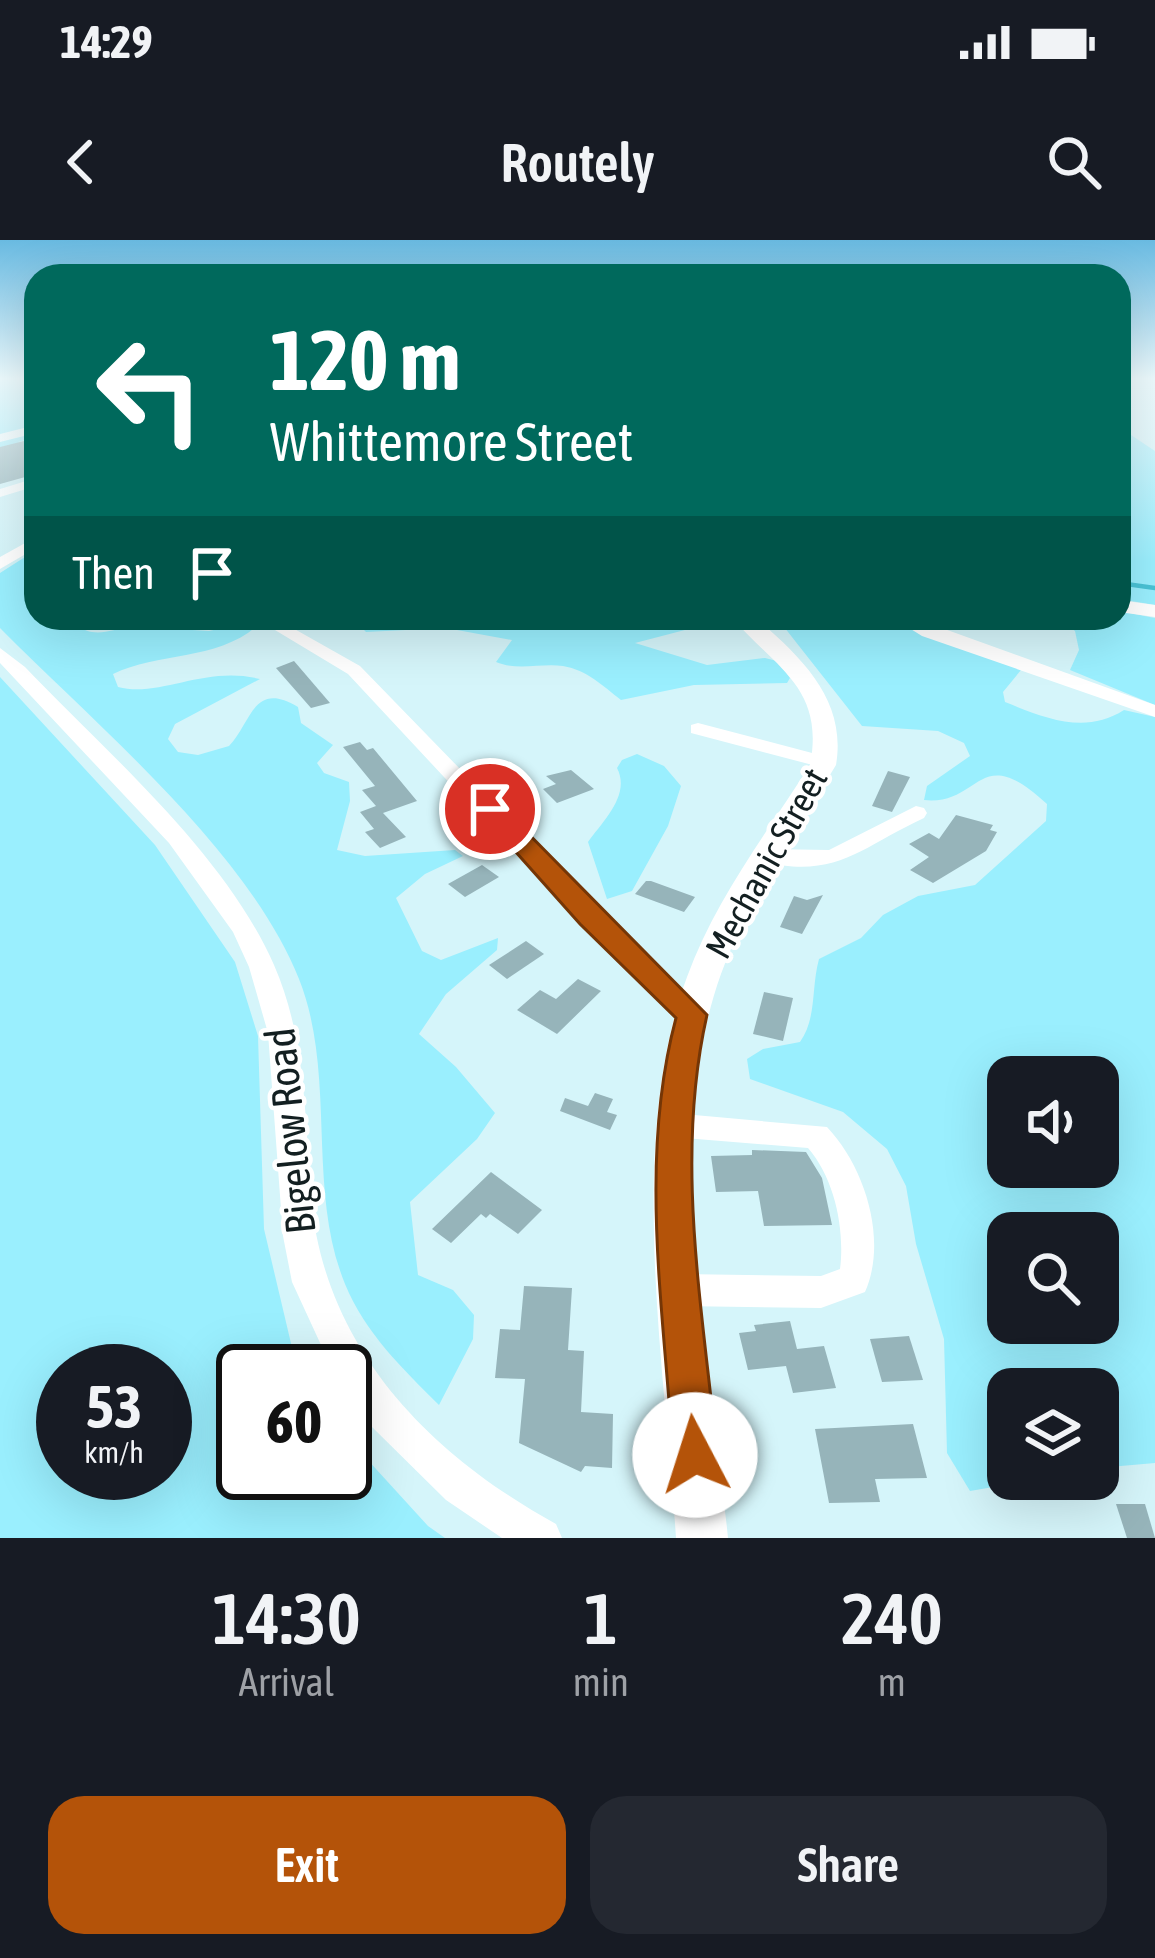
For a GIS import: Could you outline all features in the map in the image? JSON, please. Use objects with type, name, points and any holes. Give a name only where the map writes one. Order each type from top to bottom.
[{"type":"main road","name":"Mechanic Street","points":[[702,1538],[680,1290],[672,1125],[677,1075],[692,1015],[723,930],[824,762],[829,729],[821,703],[760,630]]},
{"type":"street","points":[[284,630],[354,670],[590,917],[692,1015]]},
{"type":"street","points":[[924,630],[1155,711]]},
{"type":"street","name":"Bigelow Road","points":[[0,653],[209,877],[260,961],[288,1057],[299,1240],[318,1312],[398,1428],[486,1505],[542,1538]]},
{"type":"street","points":[[698,729],[824,762]]},
{"type":"street","points":[[767,856],[801,862],[844,856],[885,826],[916,813]]},
{"type":"street","points":[[672,1125],[816,1136],[842,1171],[860,1262],[853,1281],[821,1292],[680,1290]]},
{"type":"shaded area","points":[[0,441],[23,441],[18,442],[24,445],[24,449],[0,447]]},
{"type":"shaded area","points":[[1131,441],[1155,451],[1155,605],[1131,601]]},
{"type":"shaded area","points":[[24,558],[24,630],[251,630],[225,645],[113,674],[118,687],[134,689],[221,676],[260,679],[175,724],[168,739],[178,752],[198,755],[229,746],[262,701],[283,700],[298,707],[301,723],[333,745],[317,763],[324,773],[349,782],[350,801],[337,850],[365,856],[455,850],[463,856],[425,874],[396,898],[422,951],[441,960],[498,938],[497,950],[446,994],[419,1034],[456,1067],[495,1113],[477,1139],[410,1202],[418,1275],[453,1290],[474,1315],[473,1339],[439,1405],[374,1334],[345,1284],[327,1209],[317,1054],[310,1016],[299,979],[275,931],[244,884],[167,792],[0,628],[0,573]]},
{"type":"shaded area","points":[[1131,613],[1155,618],[1155,705],[1070,670],[1079,650],[1075,631],[1131,630]]},
{"type":"shaded area","points":[[457,630],[685,630],[635,643],[707,665],[765,658],[777,661],[790,678],[787,683],[694,685],[621,700],[572,668],[496,662],[512,640]]},
{"type":"shaded area","points":[[786,630],[921,630],[1021,670],[1003,692],[1005,702],[1020,708],[1080,723],[1124,710],[1155,717],[1155,1463],[1119,1466],[1119,1368],[987,1368],[987,1488],[970,1491],[947,1453],[944,1339],[916,1244],[906,1186],[887,1149],[843,1112],[750,1079],[747,1059],[763,1049],[800,1042],[811,1013],[819,959],[861,938],[883,915],[918,896],[975,885],[1046,821],[1047,804],[1006,777],[993,776],[958,794],[924,800],[927,786],[970,756],[964,743],[938,731],[862,726]]},
{"type":"shaded area","points":[[0,677],[155,845],[235,962],[258,1036],[264,1229],[291,1344],[216,1344],[216,1500],[372,1500],[372,1465],[445,1538],[0,1538]]},
{"type":"shaded area","points":[[637,754],[664,766],[681,786],[668,826],[632,891],[607,899],[588,842],[618,798],[617,768],[622,760]]},
{"type":"building","points":[[24,441],[24,477],[0,484],[0,447]]},
{"type":"building","points":[[294,661],[330,703],[311,708],[276,668]]},
{"type":"building","points":[[360,742],[367,750],[373,748],[417,801],[383,813],[406,837],[380,848],[365,832],[374,829],[360,812],[376,806],[362,790],[375,786],[343,747]]},
{"type":"building","points":[[571,770],[594,789],[557,803],[543,789],[556,784],[546,776]]},
{"type":"building","points":[[888,771],[910,777],[892,812],[872,806]]},
{"type":"building","points":[[956,815],[993,825],[990,830],[997,832],[986,851],[933,883],[910,870],[929,857],[909,844],[929,833],[939,839]]},
{"type":"building","points":[[482,865],[499,877],[465,897],[448,884]]},
{"type":"building","points":[[646,881],[695,897],[684,912],[635,894]]},
{"type":"building","points":[[823,895],[802,934],[780,927],[794,896],[807,900]]},
{"type":"building","points":[[526,941],[544,954],[507,979],[489,965]]},
{"type":"building","points":[[578,979],[601,991],[557,1034],[517,1010],[540,990],[556,999]]},
{"type":"building","points":[[764,992],[793,998],[783,1041],[753,1034]]},
{"type":"building","points":[[595,1093],[613,1099],[607,1112],[617,1115],[610,1130],[560,1111],[565,1098],[588,1106]]},
{"type":"building","points":[[752,1150],[806,1152],[822,1178],[832,1225],[764,1226],[758,1191],[716,1192],[711,1156],[752,1155]]},
{"type":"building","points":[[491,1172],[542,1210],[518,1234],[490,1214],[486,1218],[481,1214],[451,1243],[432,1229]]},
{"type":"building","points":[[524,1286],[572,1288],[568,1350],[584,1351],[581,1412],[613,1414],[612,1468],[585,1466],[581,1472],[519,1443],[525,1379],[495,1378],[500,1329],[520,1330]]},
{"type":"building","points":[[790,1321],[797,1349],[824,1346],[836,1388],[793,1393],[786,1366],[748,1370],[739,1333],[756,1331],[754,1325]]},
{"type":"building","points":[[909,1336],[923,1380],[882,1382],[870,1339]]},
{"type":"building","points":[[913,1424],[927,1478],[875,1479],[880,1502],[829,1503],[815,1429]]},
{"type":"building","points":[[1116,1504],[1145,1504],[1155,1538],[1127,1538]]},
{"type":"waterway","points":[[1131,585],[1155,588]]},
{"type":"route","points":[[490,809],[631,959],[692,1015],[677,1075],[671,1149],[695,1455]]}]
